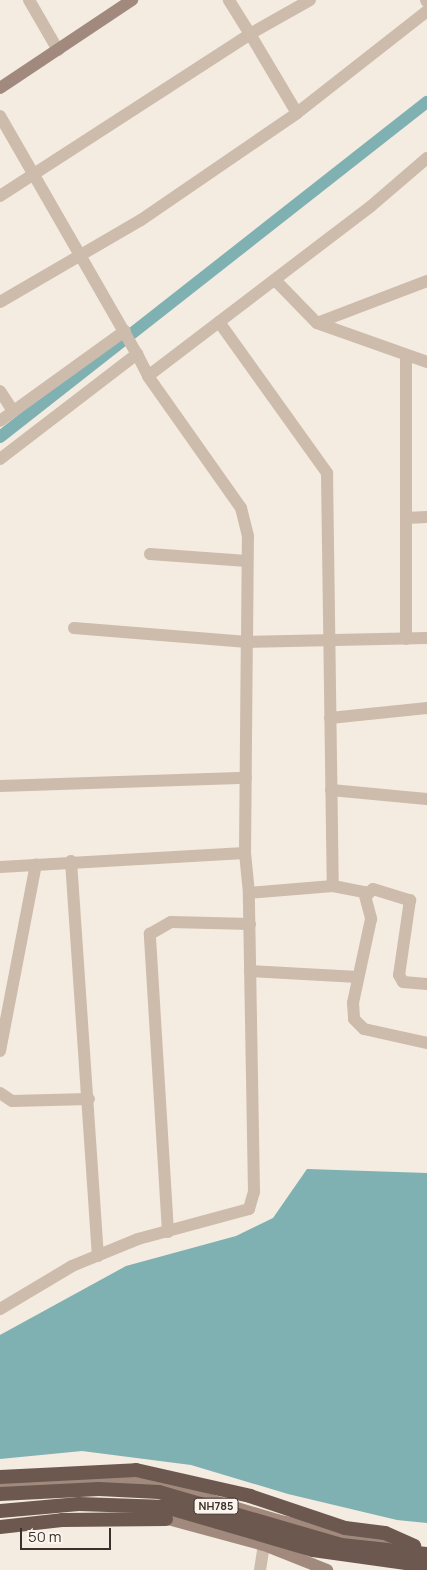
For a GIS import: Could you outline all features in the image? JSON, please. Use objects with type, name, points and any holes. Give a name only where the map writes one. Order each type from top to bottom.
[{"type":"highway","points":[[0,1477],[74,1470],[136,1470],[178,1478],[345,1528],[385,1533],[420,1547]]},
{"type":"highway","name":"NH785","points":[[0,1494],[99,1489],[160,1492],[341,1545],[427,1554]]},
{"type":"highway","name":"NH785","points":[[0,1511],[79,1504],[166,1507],[313,1550],[427,1566]]},
{"type":"highway","points":[[0,1527],[166,1519]]},
{"type":"main road","points":[[0,88],[132,0]]},
{"type":"main road","points":[[0,1485],[124,1481],[171,1488],[346,1538],[420,1547]]},
{"type":"main road","points":[[0,1521],[60,1514],[166,1519],[267,1548],[327,1570]]},
{"type":"street","points":[[30,0],[58,50]]},
{"type":"street","points":[[229,0],[297,113]]},
{"type":"street","points":[[0,196],[250,34],[310,0]]},
{"type":"street","points":[[0,302],[83,255],[297,113],[427,11]]},
{"type":"street","points":[[0,116],[83,255],[148,376],[230,488],[248,536],[245,853],[250,924],[253,1201],[243,1214],[168,1232],[98,1256],[0,1309]]},
{"type":"street","points":[[148,376],[275,280],[427,158]]},
{"type":"street","points":[[275,280],[317,322],[427,362]]},
{"type":"street","points":[[317,322],[427,281]]},
{"type":"street","points":[[219,322],[327,473],[333,886]]},
{"type":"street","points":[[0,421],[13,411],[130,341]]},
{"type":"street","points":[[0,459],[130,341]]},
{"type":"street","points":[[406,355],[406,639]]},
{"type":"street","points":[[0,391],[13,411]]},
{"type":"street","points":[[406,518],[427,517]]},
{"type":"street","points":[[150,554],[248,560]]},
{"type":"street","points":[[74,628],[246,642],[427,638]]},
{"type":"street","points":[[330,718],[427,708]]},
{"type":"street","points":[[0,786],[246,778]]},
{"type":"street","points":[[332,790],[427,799]]},
{"type":"street","points":[[0,867],[71,861],[245,853]]},
{"type":"street","points":[[71,861],[89,1099],[98,1256]]},
{"type":"street","points":[[0,1051],[36,864]]},
{"type":"street","points":[[249,893],[333,886],[352,887],[366,895],[371,919],[353,1003],[357,1024],[427,1043]]},
{"type":"street","points":[[366,895],[373,890],[410,900],[398,975],[403,982],[427,984]]},
{"type":"street","points":[[168,1232],[150,934],[171,922],[250,924]]},
{"type":"street","points":[[250,971],[358,977]]},
{"type":"street","points":[[0,1093],[12,1102],[89,1099]]},
{"type":"street","points":[[260,1570],[267,1548]]},
{"type":"water","points":[[307,1169],[427,1173],[427,1523],[397,1520],[288,1494],[191,1465],[82,1451],[0,1459],[0,1335],[126,1266],[236,1236],[273,1218]]},
{"type":"waterway","points":[[0,437],[427,102]]}]
